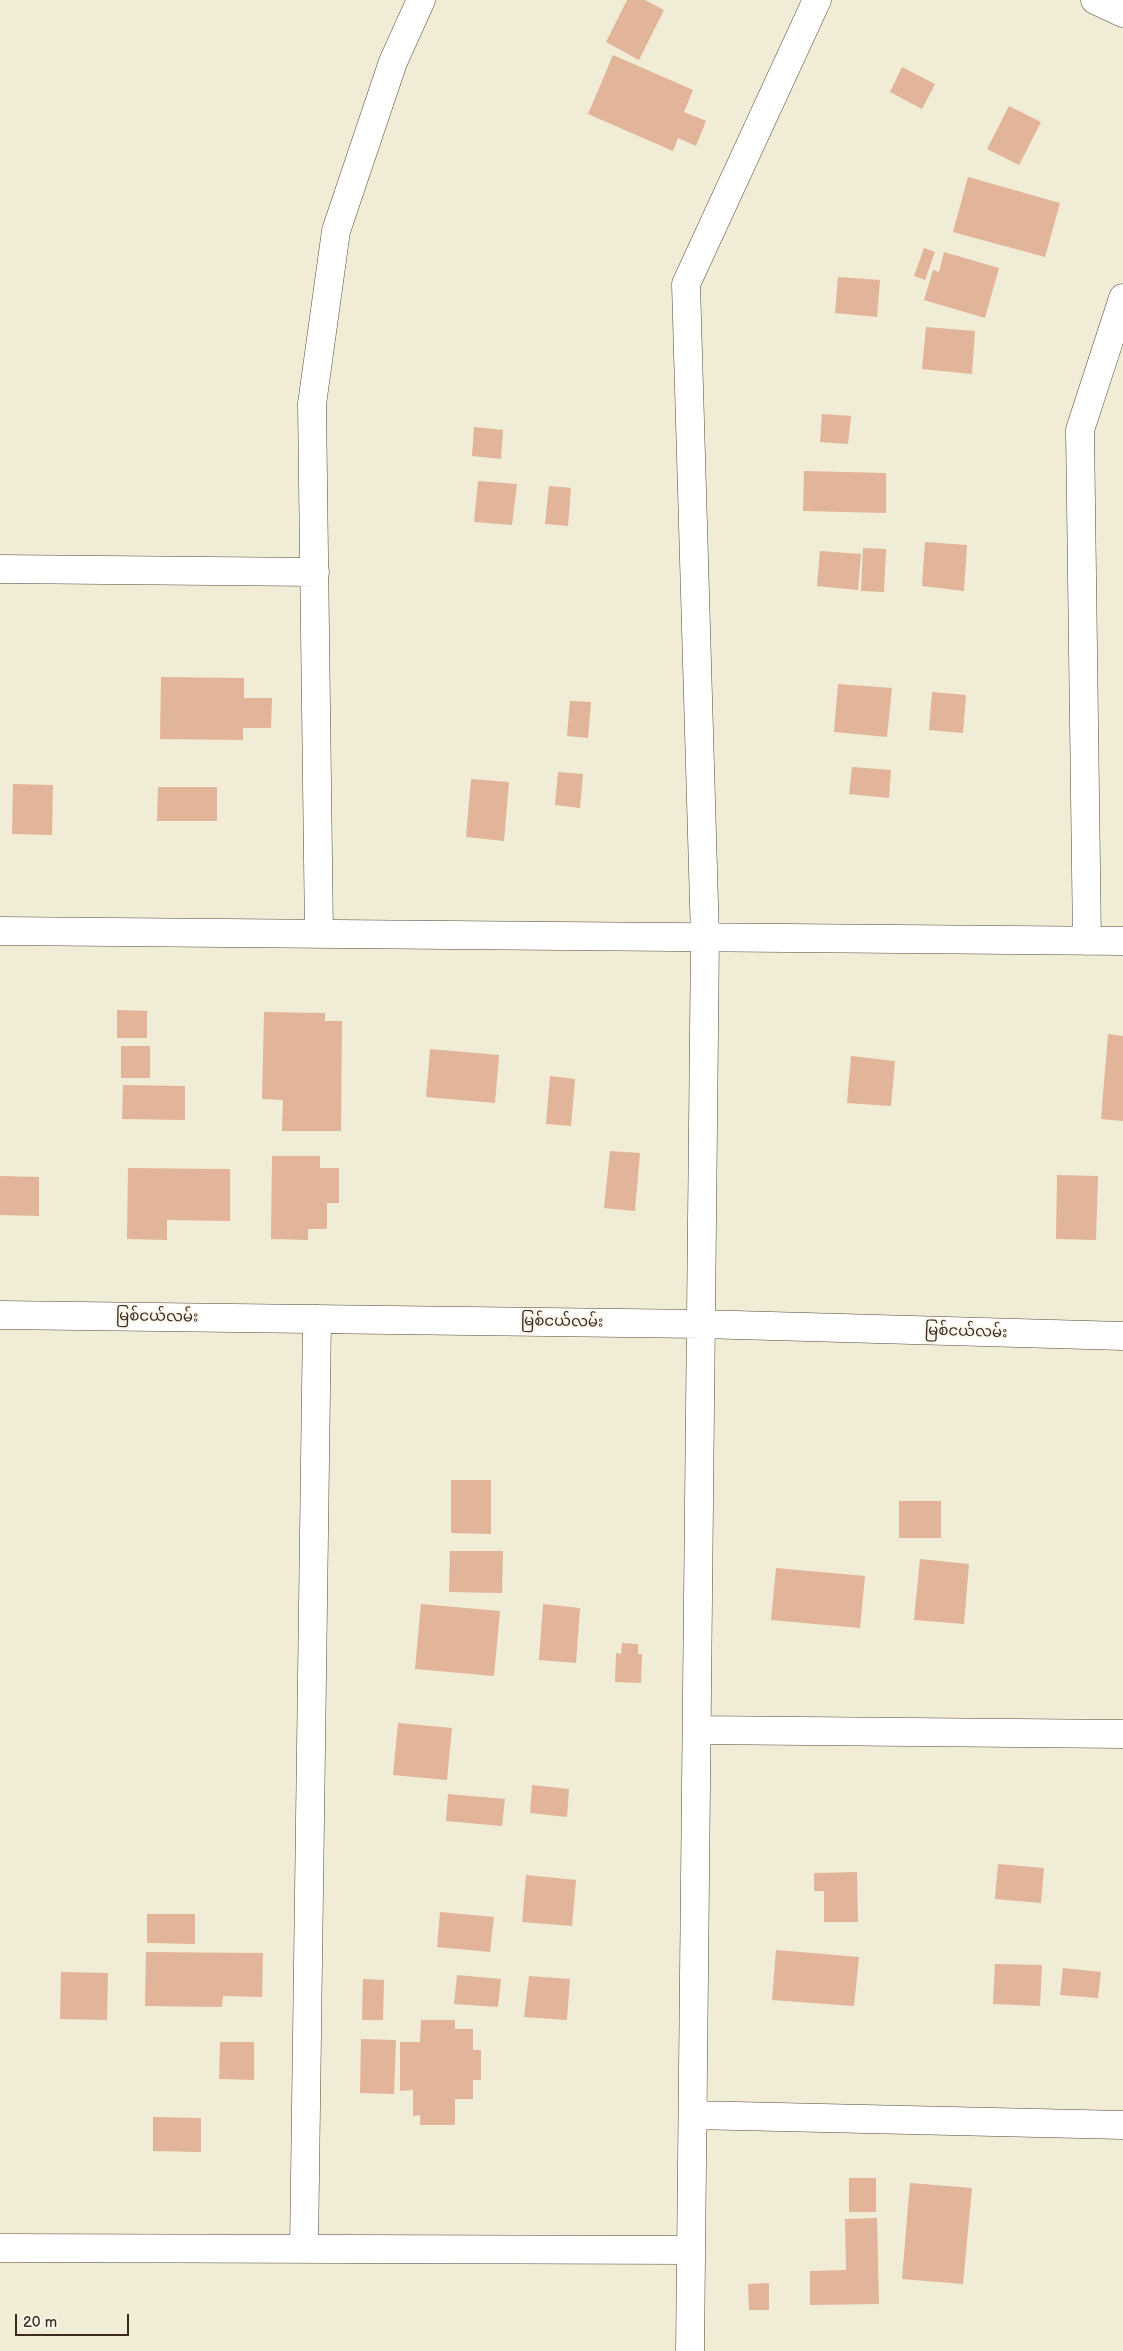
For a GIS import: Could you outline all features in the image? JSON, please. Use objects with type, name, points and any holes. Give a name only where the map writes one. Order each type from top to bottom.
[{"type":"street","points":[[319,934],[312,404],[336,231],[392,62],[421,0]]},
{"type":"street","points":[[690,2351],[705,938],[686,284],[817,0]]},
{"type":"street","points":[[1095,0],[1123,13]]},
{"type":"street","points":[[1087,941],[1080,430],[1123,298]]},
{"type":"street","points":[[0,569],[314,572]]},
{"type":"street","points":[[0,931],[1123,941]]},
{"type":"street","name":"မြစ်ငယ်လမ်း","points":[[0,1315],[701,1324],[1123,1336]]},
{"type":"street","points":[[304,2249],[317,1319]]},
{"type":"street","points":[[697,1730],[1123,1734]]},
{"type":"street","points":[[693,2115],[1123,2125]]},
{"type":"street","points":[[0,2248],[691,2250]]},
{"type":"building","points":[[627,0],[645,0],[664,10],[639,60],[606,42]]},
{"type":"building","points":[[613,55],[693,90],[684,112],[706,121],[696,146],[678,138],[673,151],[588,114]]},
{"type":"building","points":[[902,67],[935,84],[922,109],[890,92]]},
{"type":"building","points":[[1009,106],[1041,122],[1019,165],[987,149]]},
{"type":"building","points":[[968,177],[1060,203],[1045,257],[953,232]]},
{"type":"building","points":[[924,248],[935,252],[925,280],[914,276]]},
{"type":"building","points":[[944,252],[999,268],[985,318],[924,300],[933,270],[939,272]]},
{"type":"building","points":[[838,277],[880,280],[877,317],[835,313]]},
{"type":"building","points":[[926,327],[975,331],[972,374],[922,369]]},
{"type":"building","points":[[822,414],[851,416],[848,444],[820,442]]},
{"type":"building","points":[[474,427],[503,430],[501,459],[472,456]]},
{"type":"building","points":[[804,471],[886,473],[886,513],[803,511]]},
{"type":"building","points":[[478,481],[517,484],[512,525],[474,522]]},
{"type":"building","points":[[549,486],[571,488],[568,526],[545,524]]},
{"type":"building","points":[[925,542],[967,545],[964,591],[922,586]]},
{"type":"building","points":[[863,548],[886,549],[884,592],[861,591]]},
{"type":"building","points":[[820,551],[861,554],[858,590],[817,586]]},
{"type":"building","points":[[161,677],[244,678],[244,698],[272,698],[271,728],[243,728],[243,740],[160,739]]},
{"type":"building","points":[[838,684],[892,688],[887,737],[834,732]]},
{"type":"building","points":[[932,692],[966,695],[963,733],[929,730]]},
{"type":"building","points":[[570,701],[591,702],[588,738],[567,736]]},
{"type":"building","points":[[852,767],[891,770],[889,798],[849,794]]},
{"type":"building","points":[[558,772],[583,774],[580,808],[555,805]]},
{"type":"building","points":[[471,779],[509,782],[504,841],[466,837]]},
{"type":"building","points":[[13,784],[53,785],[52,835],[12,834]]},
{"type":"building","points":[[158,787],[217,787],[217,821],[157,821]]},
{"type":"building","points":[[117,1010],[147,1011],[147,1038],[117,1038]]},
{"type":"building","points":[[264,1012],[325,1013],[325,1021],[342,1021],[341,1131],[282,1131],[283,1100],[262,1099]]},
{"type":"building","points":[[1108,1034],[1123,1036],[1123,1121],[1101,1119]]},
{"type":"building","points":[[121,1046],[150,1046],[150,1078],[121,1078]]},
{"type":"building","points":[[430,1049],[499,1055],[495,1103],[426,1097]]},
{"type":"building","points":[[851,1056],[895,1061],[891,1106],[847,1103]]},
{"type":"building","points":[[550,1076],[575,1079],[571,1126],[546,1124]]},
{"type":"building","points":[[123,1085],[185,1086],[185,1120],[122,1119]]},
{"type":"building","points":[[610,1151],[640,1153],[635,1211],[604,1208]]},
{"type":"building","points":[[272,1156],[320,1156],[320,1168],[339,1168],[339,1203],[327,1203],[327,1229],[308,1229],[308,1240],[271,1239]]},
{"type":"building","points":[[128,1168],[230,1169],[230,1221],[167,1220],[167,1240],[127,1239]]},
{"type":"building","points":[[1057,1175],[1098,1176],[1096,1240],[1056,1239]]},
{"type":"building","points":[[0,1176],[39,1177],[39,1216],[0,1215]]},
{"type":"building","points":[[451,1480],[491,1480],[491,1534],[451,1533]]},
{"type":"building","points":[[899,1501],[941,1501],[941,1538],[899,1538]]},
{"type":"building","points":[[450,1551],[503,1551],[502,1593],[449,1592]]},
{"type":"building","points":[[920,1559],[969,1564],[964,1624],[914,1620]]},
{"type":"building","points":[[776,1568],[865,1576],[860,1628],[771,1620]]},
{"type":"building","points":[[421,1604],[500,1611],[494,1676],[415,1669]]},
{"type":"building","points":[[543,1604],[580,1608],[576,1663],[539,1660]]},
{"type":"building","points":[[622,1643],[638,1644],[638,1654],[642,1654],[641,1683],[615,1682],[616,1653],[621,1654]]},
{"type":"building","points":[[398,1723],[452,1728],[447,1780],[393,1775]]},
{"type":"building","points":[[532,1785],[569,1789],[567,1817],[530,1813]]},
{"type":"building","points":[[448,1794],[505,1799],[502,1826],[446,1821]]},
{"type":"building","points":[[998,1864],[1044,1868],[1041,1903],[995,1899]]},
{"type":"building","points":[[857,1872],[858,1922],[824,1922],[824,1891],[814,1891],[814,1873]]},
{"type":"building","points":[[526,1875],[576,1880],[572,1926],[522,1922]]},
{"type":"building","points":[[440,1912],[494,1917],[490,1952],[437,1947]]},
{"type":"building","points":[[147,1914],[195,1914],[195,1944],[147,1943]]},
{"type":"building","points":[[776,1950],[859,1957],[854,2006],[772,2000]]},
{"type":"building","points":[[146,1952],[263,1953],[262,1997],[223,1996],[222,2007],[145,2006]]},
{"type":"building","points":[[995,1964],[1042,1965],[1040,2006],[993,2004]]},
{"type":"building","points":[[1063,1968],[1101,1972],[1098,1998],[1060,1995]]},
{"type":"building","points":[[61,1972],[108,1973],[107,2020],[60,2019]]},
{"type":"building","points":[[457,1975],[501,1979],[498,2007],[454,2004]]},
{"type":"building","points":[[529,1976],[570,1979],[567,2020],[524,2017]]},
{"type":"building","points":[[363,1979],[384,1980],[383,2020],[362,2020]]},
{"type":"building","points":[[421,2020],[455,2020],[455,2029],[473,2029],[473,2050],[481,2050],[481,2080],[473,2080],[473,2099],[455,2099],[455,2125],[420,2125],[420,2115],[413,2116],[413,2090],[400,2091],[400,2042],[420,2042]]},
{"type":"building","points":[[361,2039],[396,2040],[394,2094],[360,2093]]},
{"type":"building","points":[[220,2042],[254,2042],[254,2080],[219,2079]]},
{"type":"building","points":[[153,2117],[201,2118],[201,2152],[153,2151]]},
{"type":"building","points":[[849,2178],[876,2178],[876,2212],[849,2212]]},
{"type":"building","points":[[910,2183],[972,2188],[963,2284],[902,2279]]},
{"type":"building","points":[[877,2218],[879,2304],[810,2305],[810,2271],[846,2270],[845,2219]]},
{"type":"building","points":[[769,2283],[769,2310],[749,2310],[748,2284]]}]
